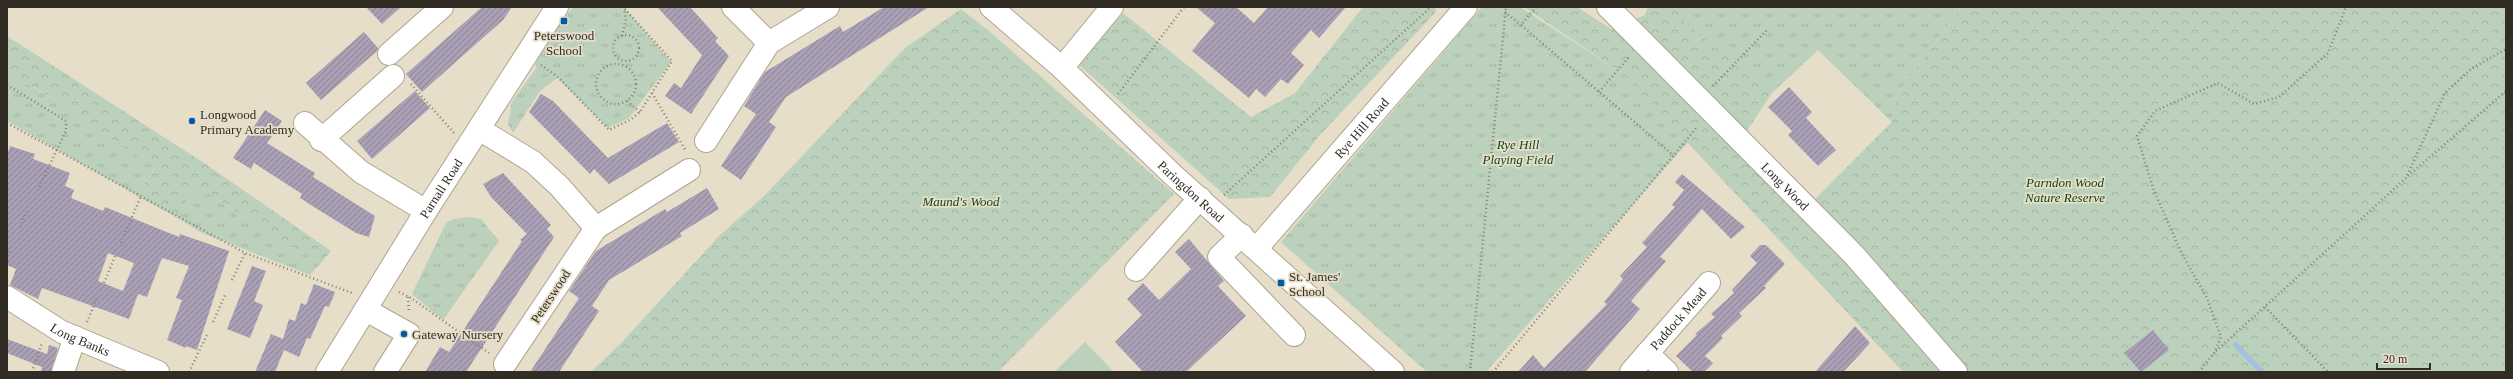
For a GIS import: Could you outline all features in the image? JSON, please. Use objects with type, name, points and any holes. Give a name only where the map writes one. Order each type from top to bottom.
[{"type":"street","points":[[390,54],[442,7]]},
{"type":"street","name":"Parnall Road","points":[[327,372],[426,211],[557,7]]},
{"type":"street","points":[[733,7],[769,43]]},
{"type":"street","points":[[706,141],[769,43],[828,7]]},
{"type":"street","name":"Paringdon Road","points":[[991,7],[1062,68],[1200,198],[1393,372]]},
{"type":"street","points":[[1062,68],[1112,7]]},
{"type":"street","name":"Rye Hill Road","points":[[1294,335],[1219,257],[1249,241],[1466,7]]},
{"type":"street","name":"Long Wood","points":[[1608,7],[1644,41],[1704,106],[1854,255],[1956,372]]},
{"type":"street","points":[[321,140],[401,79]]},
{"type":"street","points":[[305,123],[321,140],[362,172],[426,211]]},
{"type":"street","points":[[479,129],[533,162],[559,186],[596,228]]},
{"type":"street","name":"Peterswood","points":[[505,364],[596,228],[688,161]]},
{"type":"street","points":[[1136,270],[1200,198]]},
{"type":"street","name":"Paddock Mead","points":[[1631,372],[1709,283]]},
{"type":"street","name":"Long Banks","points":[[7,296],[50,324],[77,338],[158,372]]},
{"type":"street","points":[[373,298],[409,334],[385,372]]},
{"type":"street","points":[[64,372],[77,338]]},
{"type":"street","name":"Paddock Mead","points":[[1647,353],[1667,372]]},
{"type":"path","points":[[1107,110],[1184,7]]},
{"type":"path","points":[[1223,196],[1431,7]]},
{"type":"path","points":[[1470,372],[1506,7]]},
{"type":"path","points":[[1521,25],[1536,7]]},
{"type":"path","points":[[2214,353],[2221,337],[2207,298],[2182,254],[2154,191],[2136,136],[2155,111],[2218,83],[2254,104],[2278,97],[2328,53],[2346,7]]},
{"type":"path","points":[[527,54],[559,78],[609,130],[630,120],[640,112],[672,61],[624,8]]},
{"type":"path","points":[[623,61],[613,51],[614,44],[622,36],[626,18],[624,8]]},
{"type":"path","points":[[1506,12],[1673,156]]},
{"type":"path","points":[[1493,372],[1673,156],[1704,106],[1768,29]]},
{"type":"path","points":[[620,65],[623,61],[634,60],[640,51],[635,38],[622,36]]},
{"type":"path","points":[[1599,92],[1644,41]]},
{"type":"path","points":[[2406,178],[2445,93],[2471,69],[2506,48]]},
{"type":"path","points":[[609,65],[620,65],[631,70],[635,77],[635,93],[627,102],[614,104],[605,101],[597,91],[596,81],[603,68],[609,65]]},
{"type":"path","points":[[401,79],[467,148]]},
{"type":"path","points":[[7,84],[66,122],[66,131],[38,189]]},
{"type":"path","points":[[2199,372],[2214,353],[2406,178],[2506,91]]},
{"type":"path","points":[[652,93],[688,161]]},
{"type":"path","points":[[627,102],[640,112]]},
{"type":"path","points":[[7,123],[245,253],[373,298],[411,298],[505,364]]},
{"type":"path","points":[[121,243],[141,196]]},
{"type":"path","points":[[20,227],[28,209]]},
{"type":"path","points":[[7,256],[9,251]]},
{"type":"path","points":[[232,280],[245,253]]},
{"type":"path","points":[[104,283],[115,256]]},
{"type":"path","points":[[213,322],[226,293]]},
{"type":"path","points":[[77,338],[98,296]]},
{"type":"path","points":[[2265,307],[2328,372]]},
{"type":"path","points":[[32,372],[50,324]]},
{"type":"path","points":[[189,372],[207,335]]},
{"type":"green space","points":[[573,7],[624,7],[671,62],[629,118],[608,128],[557,78],[540,91],[513,133],[508,124],[512,102],[536,68],[535,56]]},
{"type":"green space","points":[[1363,7],[1436,7],[1435,13],[1320,135],[1270,197],[1229,199],[1078,64],[1123,13],[1251,117],[1295,93]]},
{"type":"green space","name":"Rye Hill Playing Field","points":[[1482,7],[1520,7],[1623,74],[1689,141],[1486,372],[1427,372],[1281,242]]},
{"type":"green space","name":"Parndon Wood Nature Reserve","points":[[1524,7],[1577,7],[1611,29],[1645,15],[1648,7],[1687,7],[1678,17],[1772,93],[1742,138],[1809,205],[1892,122],[1897,95],[1961,7],[2506,7],[2506,372],[1903,372],[1623,74]]},
{"type":"green space","points":[[1687,7],[1961,7],[1897,95],[1892,122],[1818,50],[1772,93],[1677,17]]},
{"type":"green space","name":"Maund's Wood","points":[[961,9],[989,31],[1174,194],[998,372],[591,372],[623,341],[719,236],[764,196],[905,48]]},
{"type":"green space","points":[[7,36],[207,165],[331,251],[321,263],[196,186],[176,217],[137,196],[155,168],[41,91],[7,74]]},
{"type":"green space","points":[[7,74],[42,92],[155,167],[138,196],[7,121]]},
{"type":"green space","points":[[196,186],[321,263],[310,275],[200,232],[176,217]]},
{"type":"green space","points":[[469,217],[481,219],[499,241],[443,320],[412,294],[446,223],[453,219]]},
{"type":"green space","points":[[1085,342],[1114,372],[1054,372]]},
{"type":"building","points":[[366,7],[401,7],[382,24]]},
{"type":"building","points":[[482,7],[512,7],[503,20],[422,92],[406,74]]},
{"type":"building","points":[[657,7],[690,7],[718,38],[715,41],[729,56],[691,114],[665,96],[674,83],[681,88],[702,55]]},
{"type":"building","points":[[884,7],[929,7],[786,97],[769,122],[776,127],[741,180],[721,166],[756,114],[744,106],[765,72],[840,26],[843,32]]},
{"type":"building","points":[[1196,7],[1236,7],[1254,23],[1268,7],[1346,7],[1319,38],[1311,30],[1291,53],[1304,65],[1288,84],[1281,79],[1265,97],[1256,89],[1249,98],[1192,51],[1215,23]]},
{"type":"building","points":[[364,32],[378,48],[377,51],[321,100],[306,83]]},
{"type":"building","points":[[1789,87],[1812,112],[1806,118],[1836,150],[1818,166],[1788,135],[1792,131],[1768,107]]},
{"type":"building","points":[[415,91],[430,108],[372,159],[357,141]]},
{"type":"building","points":[[541,94],[553,101],[608,158],[667,123],[679,142],[609,184],[594,169],[590,174],[529,112]]},
{"type":"building","points":[[265,110],[282,121],[267,143],[315,173],[313,177],[375,216],[369,237],[356,233],[300,198],[302,194],[254,163],[251,169],[233,158]]},
{"type":"building","points":[[10,146],[35,154],[33,159],[70,173],[65,186],[74,190],[71,198],[103,211],[105,207],[179,237],[180,234],[229,251],[197,350],[186,346],[186,348],[167,340],[182,300],[176,298],[189,266],[162,258],[147,297],[138,294],[129,319],[42,288],[38,299],[10,285],[16,269],[7,265],[7,155]],"holes":[[[108,253],[134,263],[123,291],[98,281]]]},
{"type":"building","points":[[503,173],[551,225],[547,229],[554,237],[466,372],[425,372],[440,347],[449,352],[522,241],[520,240],[527,234],[491,197],[483,184]]},
{"type":"building","points":[[1682,174],[1745,227],[1731,239],[1702,209],[1660,257],[1666,261],[1631,301],[1640,309],[1585,372],[1518,372],[1533,355],[1544,368],[1607,304],[1604,302],[1623,279],[1620,276],[1647,247],[1642,243],[1675,207],[1672,205],[1684,190],[1675,182]]},
{"type":"building","points":[[707,188],[719,209],[680,233],[682,236],[609,280],[592,306],[599,311],[559,372],[530,372],[579,298],[569,291],[596,251],[665,209],[667,212]]},
{"type":"building","points":[[1189,239],[1224,281],[1218,286],[1246,316],[1186,372],[1143,372],[1115,342],[1142,315],[1127,299],[1143,283],[1159,300],[1191,269],[1175,252]]},
{"type":"building","points":[[1760,245],[1766,245],[1785,264],[1764,286],[1766,288],[1739,313],[1742,316],[1721,336],[1723,338],[1705,356],[1713,363],[1704,372],[1693,372],[1676,356],[1697,335],[1695,334],[1715,317],[1711,314],[1734,293],[1732,290],[1757,263],[1750,256]]},
{"type":"building","points":[[252,266],[266,271],[254,301],[263,305],[250,338],[227,329]]},
{"type":"building","points":[[314,284],[335,292],[329,307],[325,306],[310,339],[307,338],[299,357],[284,350],[275,372],[255,372],[271,334],[283,339],[289,319],[295,321],[301,303],[306,305]]},
{"type":"building","points":[[1855,326],[1870,343],[1843,372],[1815,372]]},
{"type":"building","points":[[2153,330],[2169,350],[2141,372],[2124,353]]},
{"type":"building","points":[[7,339],[47,354],[49,345],[58,348],[51,372],[41,372],[42,367],[7,353]]},
{"type":"waterway","points":[[2236,345],[2262,372]]},
{"type":"place","name":"Peterswood School","points":[[564,21]]},
{"type":"place","name":"Longwood Primary Academy","points":[[192,121]]},
{"type":"place","name":"St. James' School","points":[[1281,283]]},
{"type":"place","name":"Gateway Nursery","points":[[404,334]]}]
